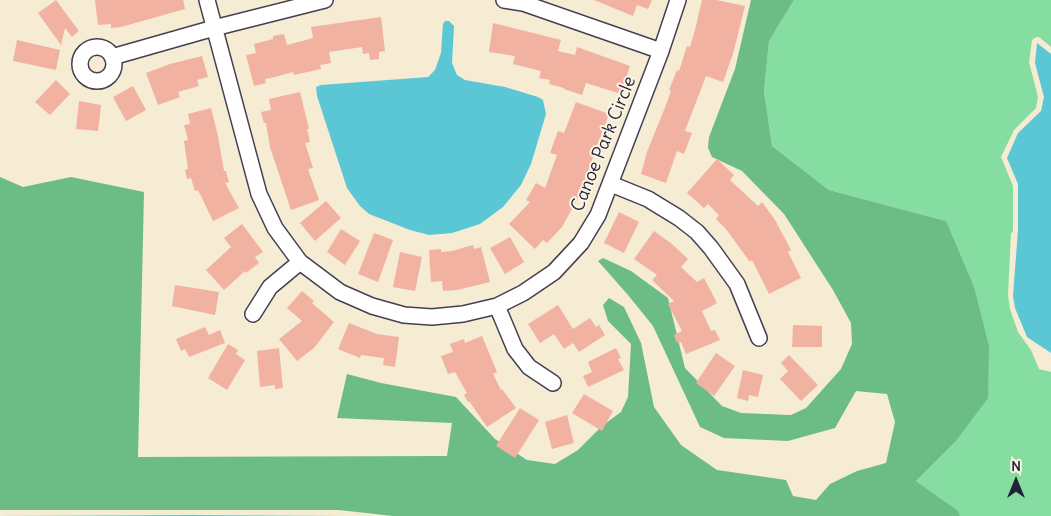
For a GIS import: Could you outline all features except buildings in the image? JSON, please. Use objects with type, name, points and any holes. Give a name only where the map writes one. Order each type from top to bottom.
[{"type":"street","name":"Canoe Park Circle","points":[[207,0],[259,194],[275,228],[300,262],[340,292],[372,306],[404,315],[432,318],[463,314],[497,306],[523,293],[554,272],[586,236],[598,215],[611,184],[678,0]]},
{"type":"street","points":[[112,56],[325,0]]},
{"type":"street","points":[[504,0],[523,3],[661,51]]},
{"type":"street","points":[[611,184],[648,200],[679,218],[697,232],[737,284],[758,338]]},
{"type":"street","points":[[253,314],[270,287],[300,262]]},
{"type":"street","points":[[497,306],[515,349],[528,367],[553,383]]},
{"type":"green space","points":[[751,0],[794,0],[769,41],[764,91],[772,146],[829,190],[946,221],[974,287],[989,346],[988,398],[955,442],[916,481],[958,511],[960,516],[393,516],[339,510],[0,510],[0,177],[23,187],[71,177],[144,192],[138,457],[447,456],[452,423],[337,418],[347,374],[381,383],[456,397],[495,439],[527,460],[555,464],[578,450],[602,426],[621,412],[628,397],[631,344],[608,321],[603,305],[609,298],[624,307],[641,343],[654,407],[681,445],[717,470],[786,480],[793,496],[816,500],[830,484],[857,471],[886,463],[895,422],[887,394],[856,391],[835,428],[788,441],[724,438],[700,427],[653,326],[598,261],[603,258],[631,271],[668,298],[685,368],[722,406],[741,413],[791,415],[806,408],[841,369],[852,344],[851,323],[833,290],[784,214],[742,171],[712,157],[708,148],[709,137],[735,69]]},
{"type":"green space","points":[[794,0],[1051,0],[1051,47],[1039,37],[1032,40],[1029,62],[1038,97],[1036,108],[1014,130],[1001,157],[1013,186],[1013,232],[1011,233],[1008,295],[1010,309],[1018,332],[1031,350],[1039,369],[1051,372],[1051,516],[960,516],[957,511],[916,481],[955,442],[946,221],[829,190],[772,146],[764,91],[769,41]]},
{"type":"water","points":[[445,21],[449,21],[454,26],[452,63],[457,75],[465,80],[505,87],[538,97],[543,100],[546,114],[531,164],[521,185],[503,207],[480,224],[452,233],[429,235],[410,230],[369,214],[360,206],[347,188],[317,96],[316,87],[321,85],[428,77],[435,70],[441,53],[443,24]]},
{"type":"water","points":[[1037,43],[1051,54],[1051,353],[1027,337],[1015,308],[1013,296],[1018,230],[1018,184],[1007,158],[1018,133],[1041,111],[1044,97],[1035,63]]},
{"type":"water","points":[[193,515],[341,516],[0,516]]}]
